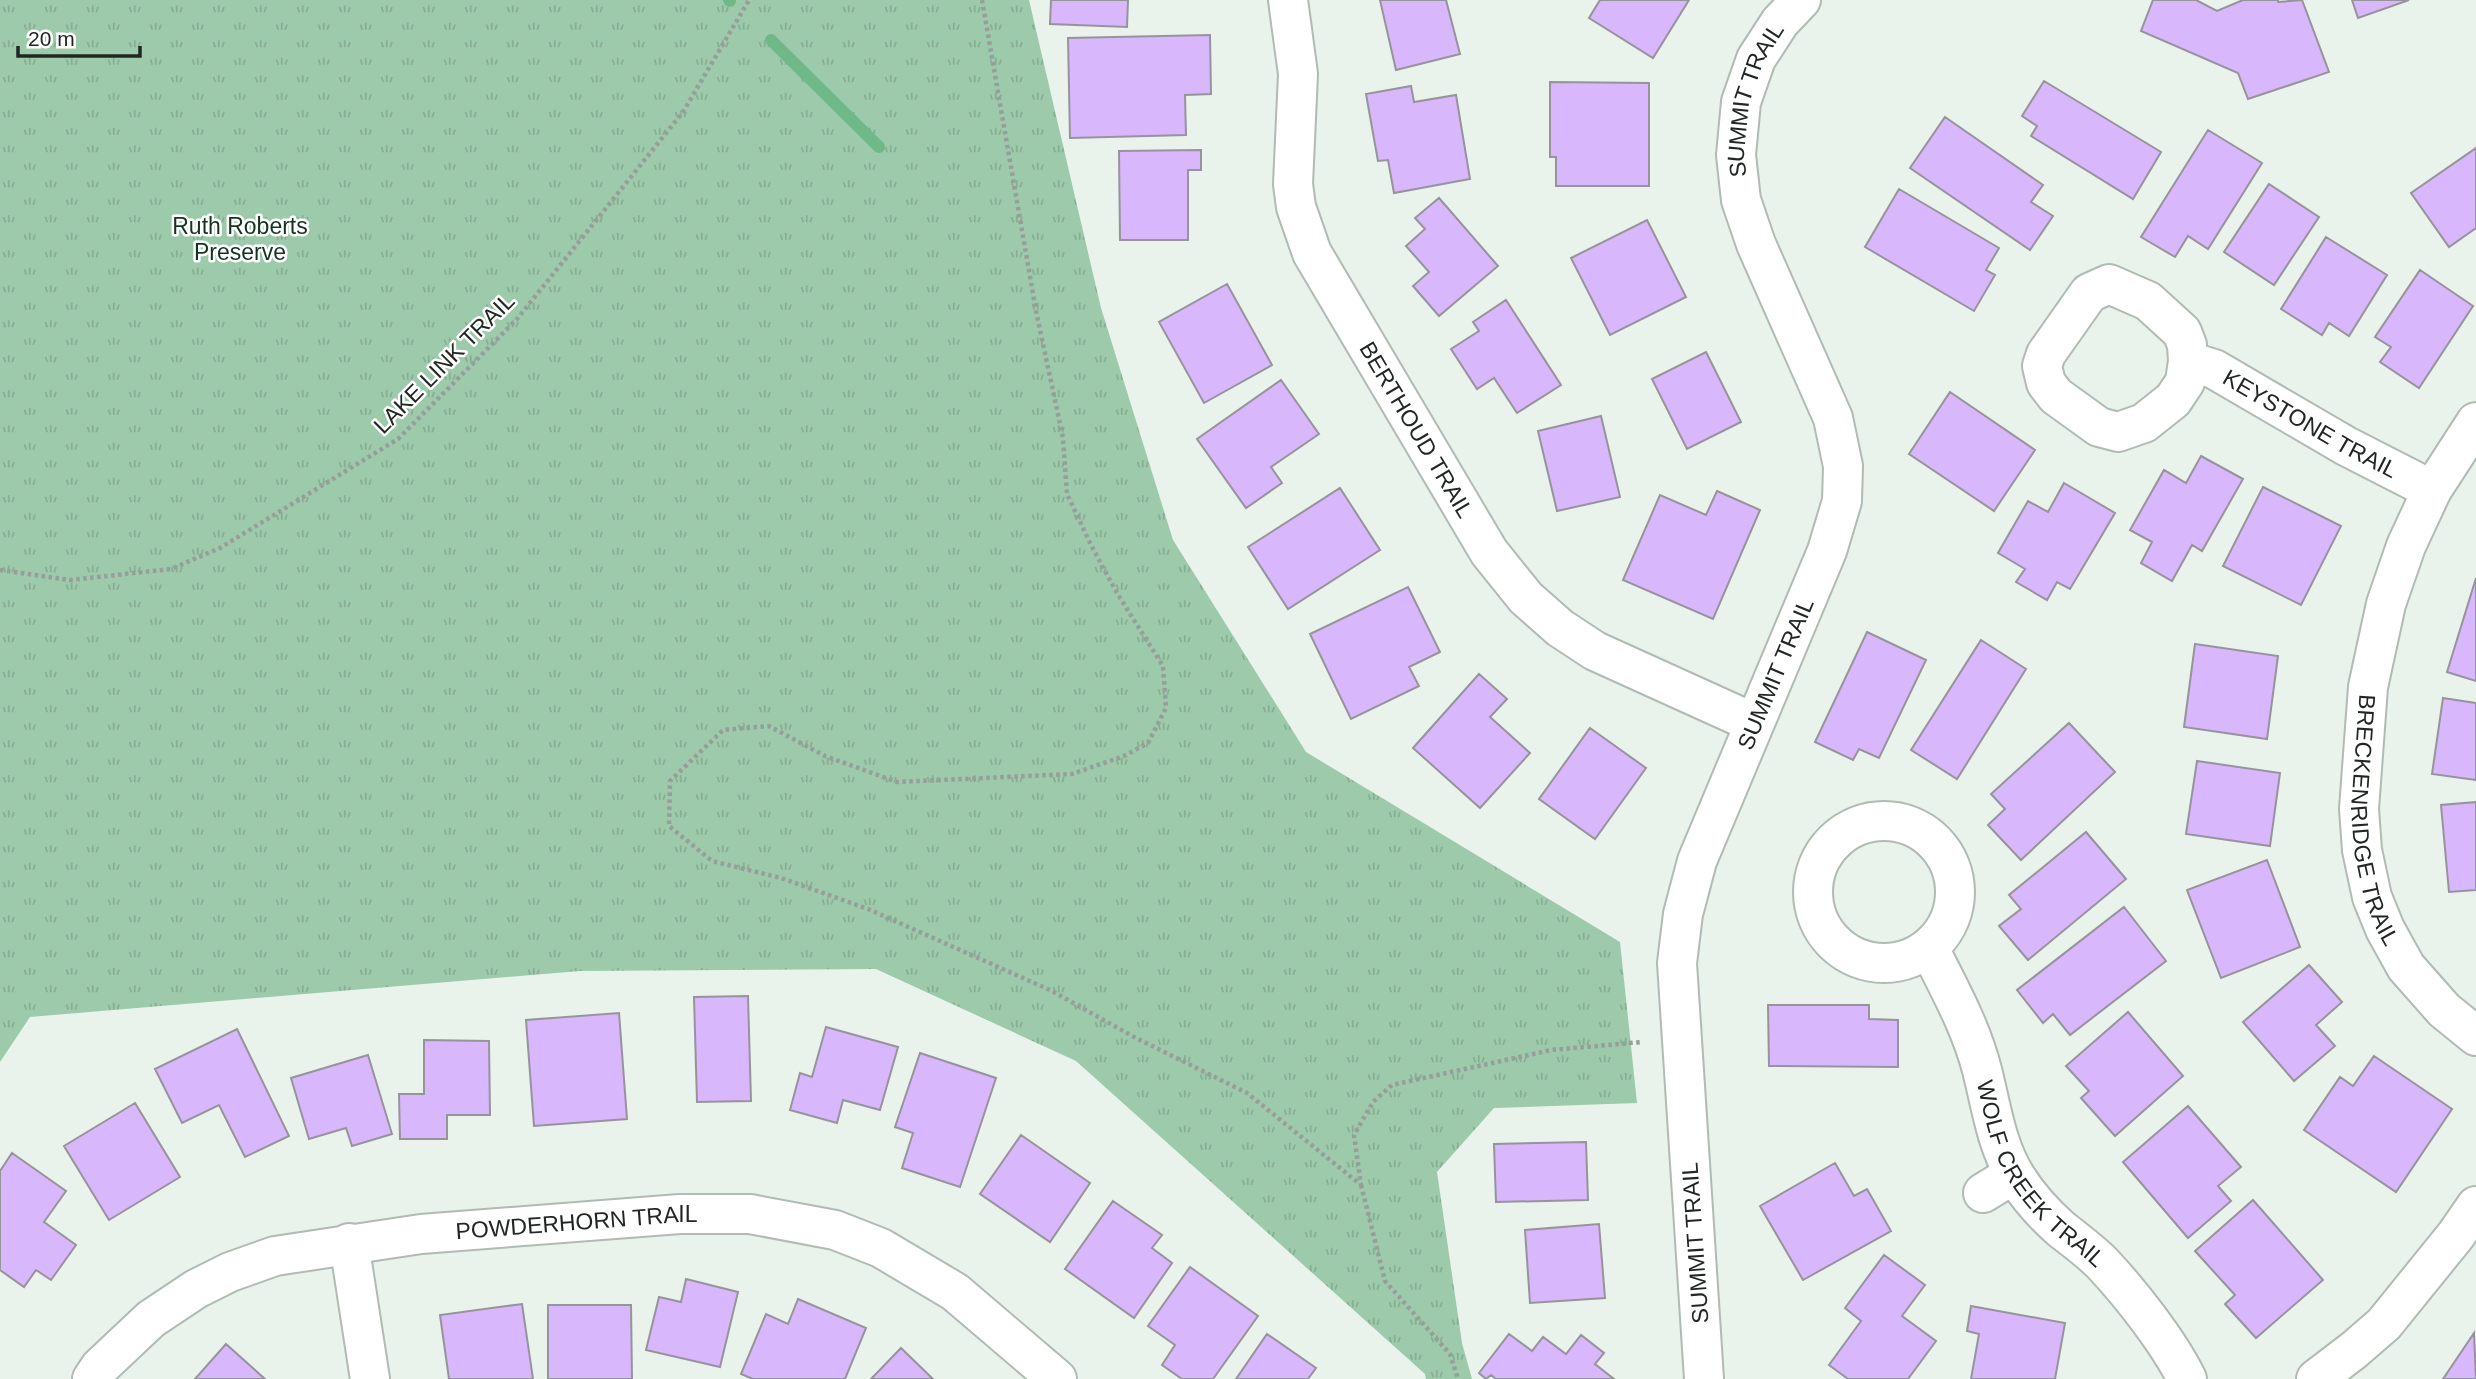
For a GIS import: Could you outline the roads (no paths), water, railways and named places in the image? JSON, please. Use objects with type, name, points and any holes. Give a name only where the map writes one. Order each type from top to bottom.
[{"type":"street","name":"BERTHOUD TRAIL","points":[[1288,0],[1297,74],[1293,184],[1296,207],[1312,253],[1489,552],[1526,598],[1560,628],[1595,651],[1754,723]]},
{"type":"street","name":"SUMMIT TRAIL","points":[[1704,1379],[1677,963],[1683,914],[1697,861],[1827,551],[1842,500],[1843,466],[1833,418],[1756,244],[1741,200],[1736,155],[1741,102],[1756,59],[1780,22],[1801,0]]},
{"type":"street","name":"KEYSTONE TRAIL","points":[[2188,361],[2214,369],[2346,446],[2432,490]]},
{"type":"street","name":"BRECKENRIDGE TRAIL","points":[[2476,422],[2432,490],[2406,546],[2386,604],[2368,687],[2359,809],[2362,850],[2372,897],[2385,929],[2406,967],[2444,1010],[2476,1036]]},
{"type":"street","name":"WOLF CREEK TRAIL","points":[[1929,948],[1963,1016],[1982,1069],[2005,1155],[1999,1184],[2032,1199],[2101,1262],[2144,1315],[2187,1379]]},
{"type":"street","points":[[2316,1379],[2384,1324],[2476,1206]]},
{"type":"street","name":"POWDERHORN TRAIL","points":[[92,1379],[100,1367],[150,1319],[196,1289],[230,1272],[275,1256],[422,1234],[680,1214],[750,1214],[835,1230],[881,1248],[955,1292],[1057,1379]]},
{"type":"street","points":[[349,1243],[370,1379]]},
{"type":"waterway","points":[[771,40],[879,147]]},
{"type":"park label","name":"Ruth Roberts Preserve","points":[[240,239]]}]
